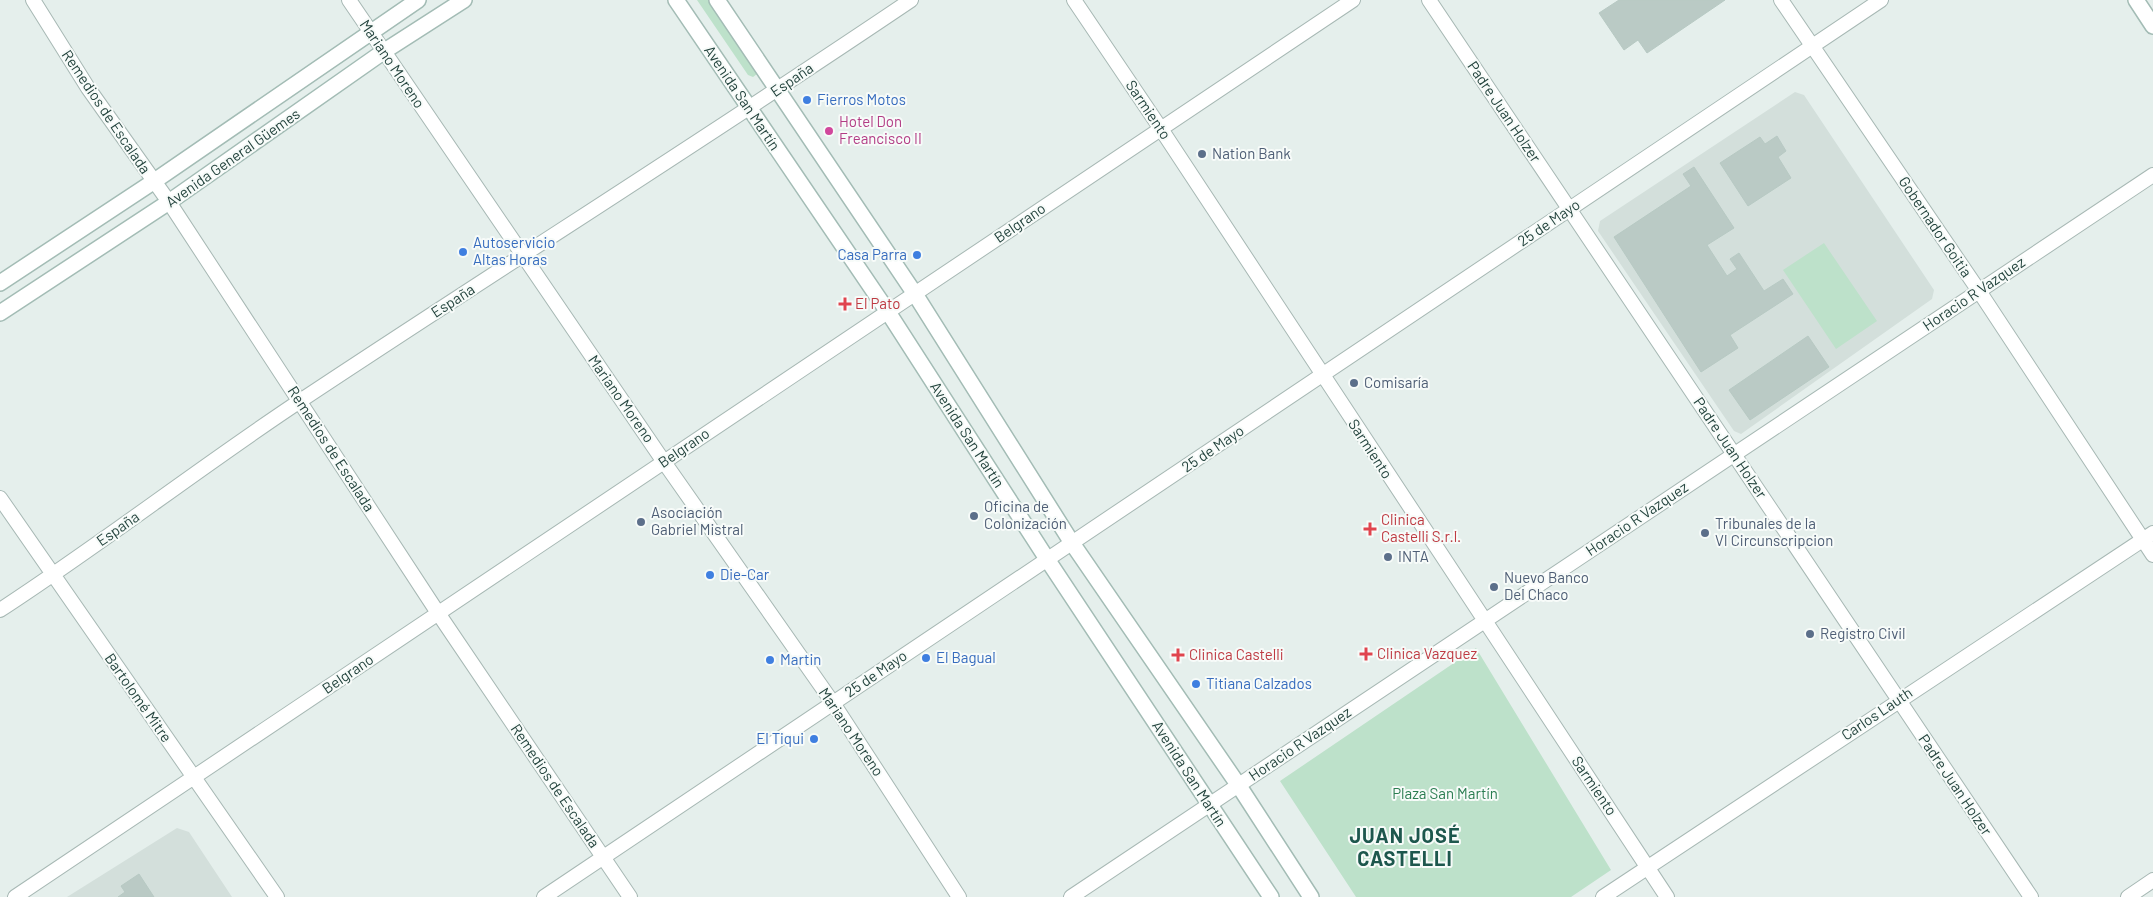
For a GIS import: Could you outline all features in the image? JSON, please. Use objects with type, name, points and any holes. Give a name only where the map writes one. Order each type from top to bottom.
[{"type":"main road","name":"Avenida General Güemes","points":[[0,283],[153,182],[418,0]]},
{"type":"main road","name":"Avenida General Güemes","points":[[0,313],[169,202],[383,52],[464,0]]},
{"type":"main road","name":"Avenida San Martín","points":[[676,0],[888,312],[1047,559],[1271,897]]},
{"type":"main road","name":"Avenida San Martín","points":[[717,0],[915,294],[1072,543],[1239,786],[1311,897]]},
{"type":"main road","points":[[2136,0],[2153,26]]},
{"type":"street","name":"Remedios de Escalada","points":[[32,0],[88,88],[169,202],[438,613],[630,897]]},
{"type":"street","name":"Mariano Moreno","points":[[349,0],[664,462],[833,703],[959,897]]},
{"type":"street","name":"España","points":[[0,610],[53,575],[300,401],[778,90],[911,0]]},
{"type":"street","name":"Sarmiento","points":[[1074,0],[1161,128],[1667,897]]},
{"type":"street","name":"Belgrano","points":[[15,897],[1353,0]]},
{"type":"street","name":"Padre Juan Holzer","points":[[1429,0],[2030,897]]},
{"type":"street","name":"Gobernador Goitia","points":[[1781,0],[1978,291],[2148,536],[2153,555]]},
{"type":"street","name":"25 de Mayo","points":[[544,897],[1881,0]]},
{"type":"street","name":"Horacio R Vazquez","points":[[1071,897],[2153,175]]},
{"type":"street","name":"Bartolomé Mitre","points":[[0,498],[277,897]]},
{"type":"street","name":"Carlos Lauth","points":[[1603,897],[2148,536]]},
{"type":"street","points":[[2128,897],[2153,880]]},
{"type":"shaded area","points":[[1795,92],[1804,95],[1934,290],[1932,299],[1741,434],[1734,431],[1598,231],[1600,221]]},
{"type":"shaded area","points":[[177,828],[189,832],[232,897],[67,897]]},
{"type":"green space","points":[[697,0],[712,0],[757,68],[757,74],[753,77],[748,75]]},
{"type":"green space","points":[[1824,243],[1877,321],[1836,349],[1783,270]]},
{"type":"green space","name":"Plaza San Martín","points":[[1476,648],[1611,870],[1571,897],[1356,897],[1280,781]]},
{"type":"building","points":[[1619,0],[1725,0],[1647,53],[1638,40],[1624,50],[1599,13]]},
{"type":"building","points":[[1777,136],[1786,151],[1778,157],[1791,178],[1748,206],[1720,163],[1760,137],[1765,144]]},
{"type":"building","points":[[1694,167],[1734,228],[1707,245],[1727,276],[1737,269],[1730,259],[1739,253],[1764,291],[1783,279],[1793,294],[1730,335],[1738,348],[1701,372],[1614,237],[1691,186],[1683,174]]},
{"type":"building","points":[[1808,336],[1829,367],[1750,420],[1729,390]]},
{"type":"building","points":[[139,874],[154,897],[118,897],[125,892],[121,886]]},
{"type":"place","name":"Fierros Motos","points":[[807,100]]},
{"type":"place","name":"Hotel Don Freancisco II","points":[[829,131]]},
{"type":"place","name":"Nation Bank","points":[[1202,154]]},
{"type":"place","name":"Autoservicio Altas Horas","points":[[463,252]]},
{"type":"place","name":"Casa Parra","points":[[917,255]]},
{"type":"place","name":"El Pato","points":[[845,304]]},
{"type":"place","name":"Comisaría","points":[[1354,383]]},
{"type":"place","name":"Oficina de Colonización","points":[[974,516]]},
{"type":"place","name":"Asociación Gabriel Mistral","points":[[641,522]]},
{"type":"place","name":"Clinica Castelli S.r.l.","points":[[1370,529]]},
{"type":"place","name":"Tribunales de la VI Circunscripcion","points":[[1705,533]]},
{"type":"place","name":"INTA","points":[[1388,557]]},
{"type":"place","name":"Die-Car","points":[[710,575]]},
{"type":"place","name":"Nuevo Banco Del Chaco","points":[[1494,587]]},
{"type":"place","name":"Registro Civil","points":[[1810,634]]},
{"type":"place","name":"Clinica Vazquez","points":[[1366,654]]},
{"type":"place","name":"Clinica Castelli","points":[[1178,655]]},
{"type":"place","name":"El Bagual","points":[[926,658]]},
{"type":"place","name":"Martin","points":[[770,660]]},
{"type":"place","name":"Titiana Calzados","points":[[1196,684]]},
{"type":"place","name":"El Tiqui","points":[[814,739]]},
{"type":"district","name":"JUAN JOSÉ CASTELLI","points":[[1405,848]]}]
